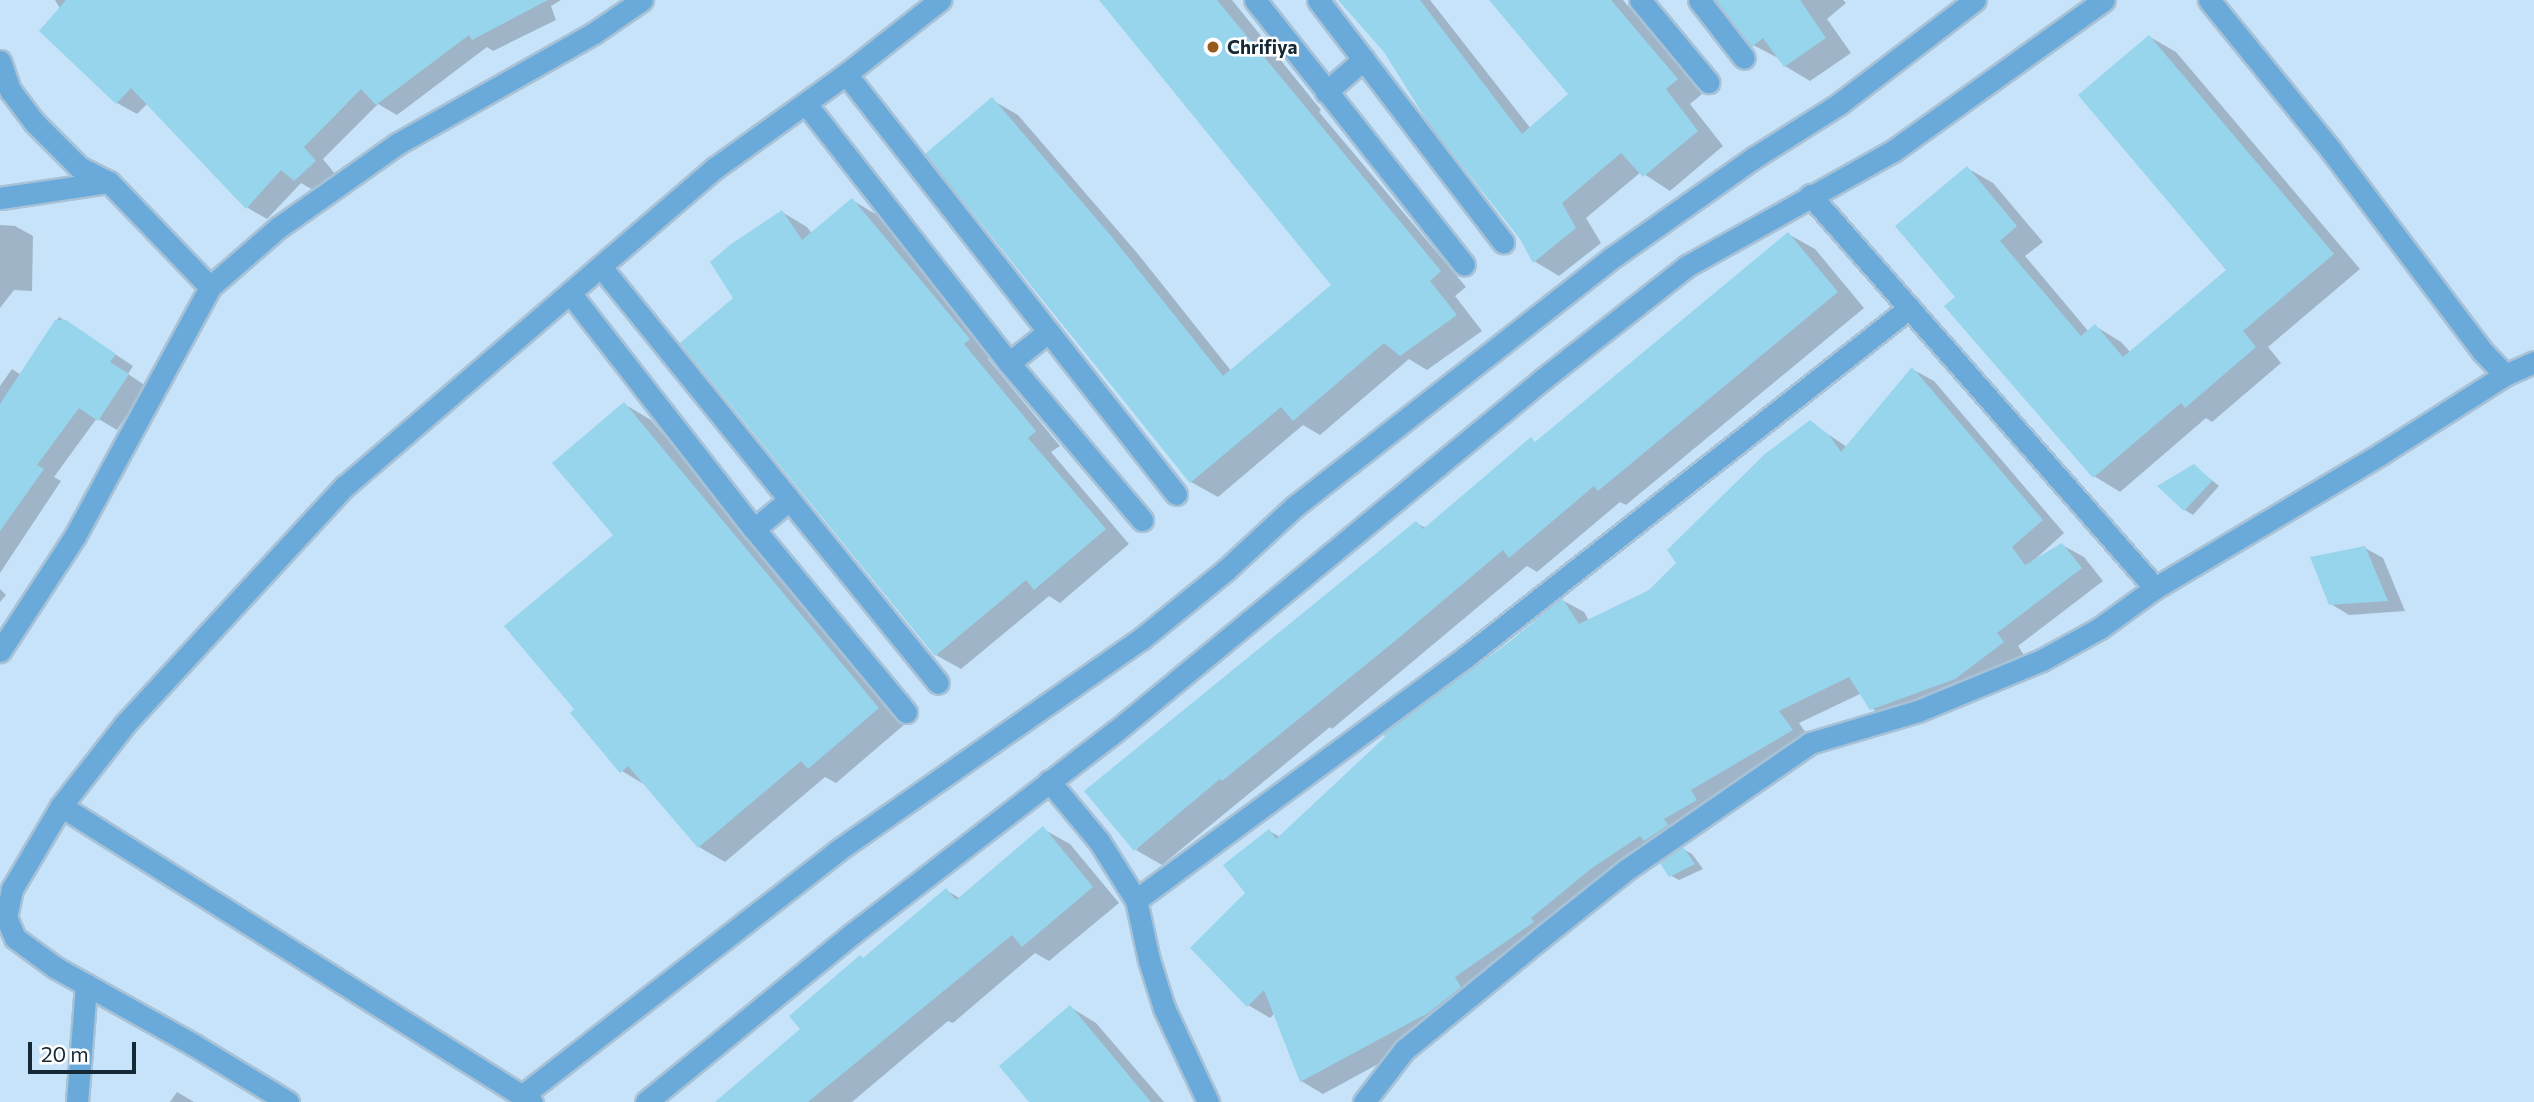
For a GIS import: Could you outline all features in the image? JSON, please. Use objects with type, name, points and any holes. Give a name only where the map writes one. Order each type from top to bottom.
[{"type":"street","points":[[0,651],[75,536],[211,287],[279,227],[397,144],[594,33],[642,0]]},
{"type":"street","points":[[288,1102],[56,968],[15,939],[6,917],[12,889],[61,806],[125,724],[345,486],[715,168],[806,104],[940,0]]},
{"type":"street","points":[[1255,0],[1464,265]]},
{"type":"street","points":[[1318,0],[1503,242]]},
{"type":"street","points":[[1640,0],[1708,82]]},
{"type":"street","points":[[1699,0],[1744,58]]},
{"type":"street","points":[[61,806],[526,1100],[837,851],[1141,639],[1227,569],[1294,507],[1613,257],[1755,157],[1839,104],[1975,0]]},
{"type":"street","points":[[646,1102],[852,934],[1138,714],[1532,387],[1687,266],[1893,151],[2104,0]]},
{"type":"street","points":[[2209,0],[2330,149],[2483,352],[2505,375]]},
{"type":"street","points":[[1326,92],[1364,60]]},
{"type":"street","points":[[0,61],[10,90],[34,122],[79,167],[109,183],[211,287]]},
{"type":"street","points":[[846,74],[1176,494]]},
{"type":"street","points":[[806,104],[1009,363],[1142,520]]},
{"type":"street","points":[[0,198],[109,183]]},
{"type":"street","points":[[1810,195],[2155,588]]},
{"type":"street","points":[[601,267],[938,683]]},
{"type":"street","points":[[570,293],[754,529],[906,712]]},
{"type":"street","points":[[1136,900],[1463,659],[1909,308]]},
{"type":"street","points":[[1009,363],[1048,332]]},
{"type":"street","points":[[1364,1102],[1404,1050],[1531,946],[1626,870],[1810,743],[1918,711],[2042,660],[2100,628],[2155,588],[2382,453],[2505,375],[2534,362]]},
{"type":"street","points":[[754,529],[788,501]]},
{"type":"street","points":[[1048,781],[1099,841],[1136,900],[1149,960],[1164,1008],[1208,1102]]},
{"type":"street","points":[[77,1102],[86,984]]},
{"type":"building","points":[[66,0],[548,0],[472,40],[469,35],[376,105],[361,89],[304,147],[316,161],[294,181],[281,170],[246,209],[131,88],[116,104],[39,31]]},
{"type":"building","points":[[1099,0],[1217,0],[1441,271],[1430,281],[1457,315],[1400,356],[1384,343],[1293,421],[1281,407],[1190,483],[925,154],[992,97],[1112,237],[1223,376],[1331,285]]},
{"type":"building","points":[[1338,0],[1420,0],[1522,134],[1568,94],[1489,0],[1611,0],[1678,79],[1666,89],[1698,131],[1643,177],[1621,153],[1562,203],[1576,228],[1533,263],[1520,239],[1429,124],[1384,52]]},
{"type":"building","points":[[1716,0],[1800,0],[1826,38],[1784,67],[1763,38],[1752,47]]},
{"type":"building","points":[[2149,35],[2334,254],[2243,331],[2256,347],[2185,408],[2181,403],[2093,478],[1944,306],[1955,297],[1895,226],[1967,166],[2017,226],[2000,241],[2081,336],[2095,324],[2123,357],[2226,270],[2078,95]]},
{"type":"building","points":[[852,198],[970,339],[964,344],[1036,431],[1028,438],[1106,529],[1034,590],[1026,580],[935,656],[680,343],[733,298],[710,262],[730,245],[782,210],[802,240]]},
{"type":"building","points":[[1788,232],[1838,292],[1598,491],[1594,486],[1509,558],[1503,550],[1395,641],[1222,781],[1220,779],[1134,851],[1084,791],[1416,521],[1423,529],[1531,437],[1535,442]]},
{"type":"building","points":[[55,320],[66,320],[116,354],[110,362],[129,374],[98,421],[79,408],[37,465],[44,469],[0,531],[0,404]]},
{"type":"building","points":[[1912,367],[2043,520],[2012,547],[2025,565],[2062,543],[2082,568],[1997,633],[2004,642],[1955,679],[1870,710],[1849,677],[1779,711],[1793,730],[1691,790],[1697,800],[1664,819],[1668,825],[1644,841],[1640,836],[1592,868],[1531,918],[1534,922],[1455,977],[1461,987],[1428,1013],[1300,1082],[1264,990],[1247,1007],[1190,948],[1245,893],[1223,865],[1269,829],[1276,839],[1385,737],[1383,734],[1508,643],[1562,598],[1579,624],[1649,590],[1676,563],[1667,550],[1765,454],[1810,420],[1829,435],[1841,452]]},
{"type":"building","points":[[624,402],[879,708],[808,769],[801,761],[698,848],[628,766],[620,773],[570,713],[574,709],[504,626],[613,535],[552,463]]},
{"type":"building","points":[[2194,464],[2212,481],[2184,511],[2157,486]]},
{"type":"building","points":[[2365,546],[2388,601],[2329,605],[2310,557]]},
{"type":"building","points":[[1043,826],[1093,887],[1022,947],[1012,935],[808,1102],[715,1102],[800,1029],[789,1016],[860,955],[863,958],[946,888],[956,900]]},
{"type":"building","points":[[1683,847],[1695,864],[1669,877],[1660,863]]},
{"type":"building","points":[[1070,1005],[1151,1102],[1029,1102],[999,1066]]},
{"type":"place","name":"Chrifiya","points":[[1213,47]]}]
